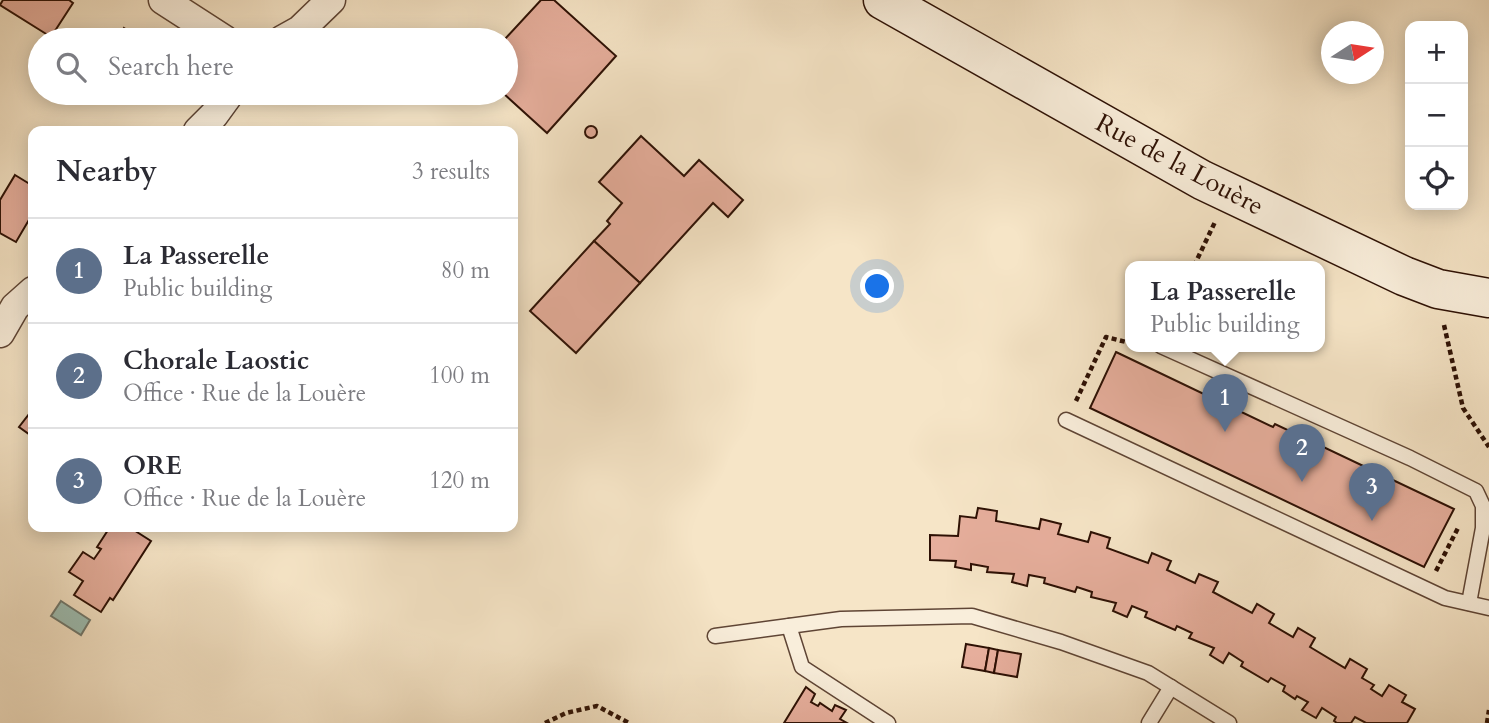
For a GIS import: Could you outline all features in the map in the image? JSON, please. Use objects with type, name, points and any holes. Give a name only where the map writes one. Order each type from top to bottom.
[{"type":"main road","name":"Rue de la Louère","points":[[883,0],[1229,193],[1404,276],[1438,289],[1489,298]]},
{"type":"street","points":[[163,0],[206,28]]},
{"type":"street","points":[[302,28],[331,0]]},
{"type":"street","points":[[203,126],[222,105]]},
{"type":"street","points":[[0,333],[19,291]]},
{"type":"lane","points":[[1174,352],[1410,458],[1476,491],[1483,506],[1483,528],[1469,603]]},
{"type":"lane","points":[[1066,420],[1445,598],[1489,608]]},
{"type":"lane","points":[[715,636],[841,619],[972,616],[1148,673],[1228,723]]},
{"type":"lane","points":[[789,626],[802,667],[888,723]]},
{"type":"lane","points":[[1149,723],[1171,687]]},
{"type":"path","points":[[1196,261],[1229,193]]},
{"type":"path","points":[[1438,289],[1451,366],[1462,408],[1489,447]]},
{"type":"path","points":[[1080,393],[1106,337],[1125,342]]},
{"type":"path","points":[[1441,560],[1457,529]]},
{"type":"path","points":[[545,723],[566,713],[597,706],[629,723]]},
{"type":"path","points":[[1487,723],[1489,710]]},
{"type":"water","points":[[61,601],[90,620],[81,635],[51,616]]},
{"type":"building","points":[[3,0],[69,0],[73,3],[57,28],[37,28],[0,5]]},
{"type":"building","points":[[541,0],[554,0],[616,56],[547,133],[516,105],[518,28],[515,28]]},
{"type":"building","points":[[591,126],[597,132],[591,138],[585,132]]},
{"type":"building","points":[[641,136],[684,176],[699,160],[743,200],[728,217],[713,203],[640,283],[594,241],[610,224],[607,221],[622,203],[599,182]]},
{"type":"building","points":[[15,175],[28,183],[28,222],[16,242],[0,233],[0,200]]},
{"type":"building","points":[[594,241],[640,283],[576,353],[530,311]]},
{"type":"building","points":[[1116,352],[1454,509],[1424,567],[1090,408]]},
{"type":"building","points":[[28,415],[28,433],[19,427]]},
{"type":"building","points":[[978,508],[997,511],[996,521],[1039,529],[1041,519],[1061,524],[1058,534],[1088,542],[1091,532],[1110,538],[1107,548],[1148,563],[1152,553],[1171,561],[1167,570],[1195,583],[1199,574],[1218,582],[1213,592],[1252,613],[1257,604],[1274,614],[1269,623],[1293,637],[1298,628],[1315,638],[1310,647],[1345,668],[1350,659],[1367,669],[1362,678],[1374,685],[1371,689],[1382,696],[1389,685],[1406,695],[1402,702],[1415,709],[1407,723],[1366,723],[1355,717],[1351,723],[1337,723],[1334,721],[1336,717],[1322,708],[1316,718],[1302,710],[1308,702],[1297,696],[1295,699],[1283,691],[1285,686],[1271,678],[1268,682],[1241,666],[1243,662],[1229,653],[1223,663],[1210,655],[1214,648],[1189,638],[1192,633],[1177,626],[1175,630],[1145,617],[1147,612],[1132,606],[1127,617],[1113,611],[1116,603],[1091,597],[1092,592],[1077,587],[1075,592],[1044,583],[1045,578],[1029,575],[1027,586],[1012,582],[1014,574],[987,572],[988,567],[971,564],[971,570],[955,567],[956,561],[930,560],[930,535],[958,536],[960,516],[976,518]]},
{"type":"building","points":[[107,532],[137,532],[151,541],[113,600],[110,598],[101,612],[74,595],[83,581],[69,572],[83,552],[94,559],[101,549],[97,547]]},
{"type":"building","points":[[966,644],[989,648],[985,671],[962,667]]},
{"type":"building","points":[[989,648],[998,650],[994,673],[985,671]]},
{"type":"building","points":[[998,650],[1021,654],[1017,677],[994,673]]},
{"type":"building","points":[[806,687],[815,694],[811,702],[818,706],[820,703],[832,711],[835,705],[846,710],[840,719],[847,723],[784,723]]},
{"type":"place","name":"La Passerelle","points":[[1225,432]]},
{"type":"place","name":"Chorale Laostic","points":[[1302,482]]},
{"type":"place","name":"ORE","points":[[1372,521]]}]
